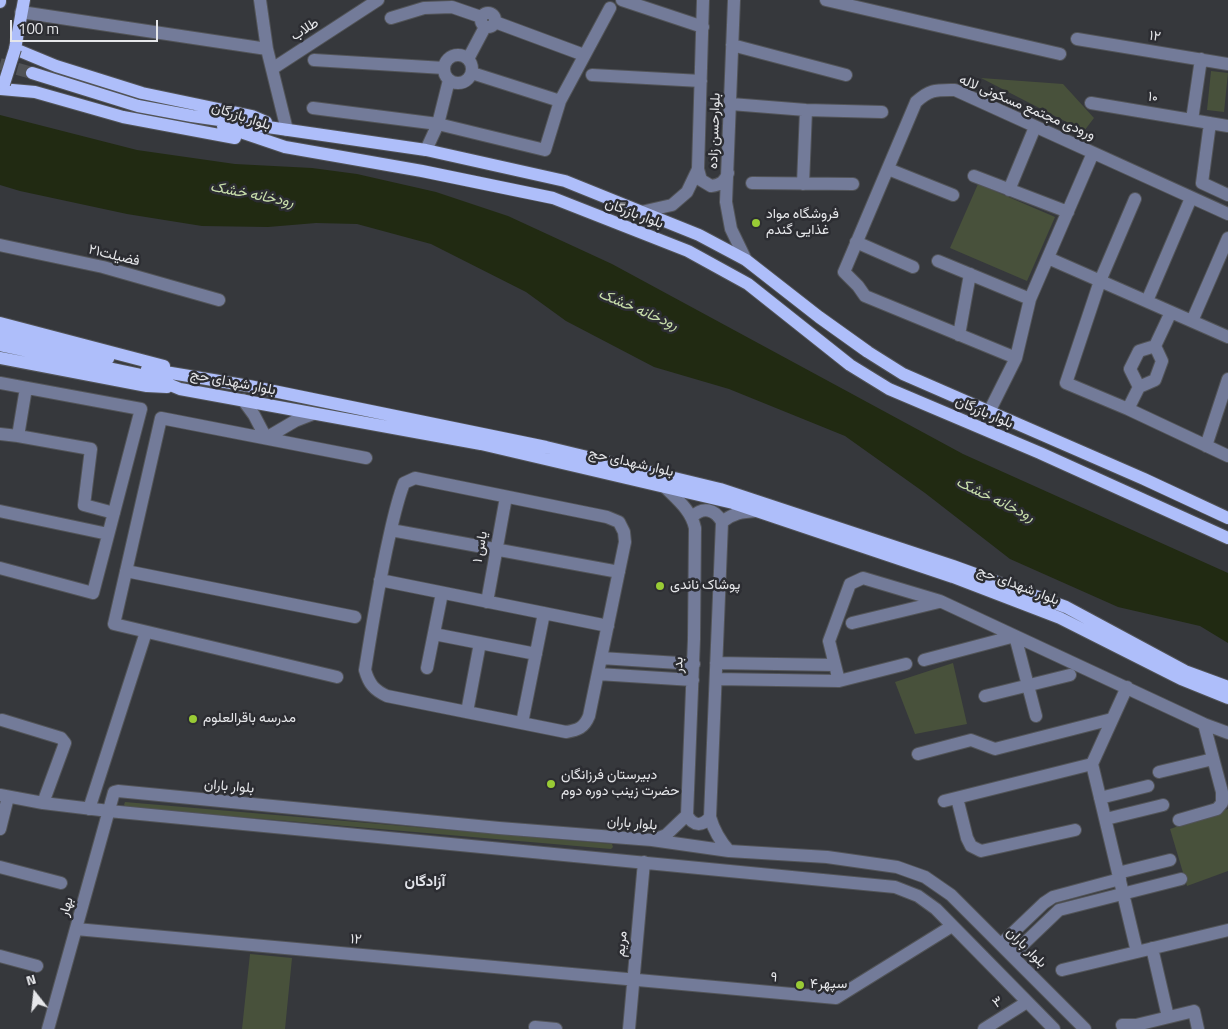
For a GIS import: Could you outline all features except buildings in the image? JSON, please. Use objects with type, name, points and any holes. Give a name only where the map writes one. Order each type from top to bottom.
[{"type":"main road","points":[[23,6],[15,49],[2,87],[35,92],[123,117],[285,147]]},
{"type":"main road","points":[[15,49],[56,66],[142,93],[252,116],[287,130]]},
{"type":"main road","points":[[32,73],[138,106],[192,116]]},
{"type":"main road","name":"بلوار بازرگان","points":[[192,116],[426,150],[566,181],[699,234],[746,260],[868,352],[903,374],[1144,479],[1228,518]]},
{"type":"main road","name":"بلوار بازرگان","points":[[192,116],[285,147],[422,171],[553,198],[688,251],[748,284],[850,366],[889,389],[1031,449],[1228,538]]},
{"type":"main road","points":[[0,322],[156,362],[185,374]]},
{"type":"main road","name":"بلوار شهدای حج","points":[[0,334],[160,372],[185,374],[249,386],[546,447],[720,489],[953,566],[1066,607],[1185,671],[1228,687]]},
{"type":"main road","name":"بلوار شهدای حج","points":[[0,345],[151,377],[180,388],[489,446],[700,494],[758,511],[826,536],[953,577],[1060,618],[1181,679],[1228,698]]},
{"type":"main road","points":[[0,358],[147,386],[180,388]]},
{"type":"main road","points":[[1132,494],[1144,479]]},
{"type":"street","points":[[260,0],[267,48],[287,130]]},
{"type":"street","name":"طلاب","points":[[272,69],[378,0]]},
{"type":"street","points":[[424,8],[436,0]]},
{"type":"street","points":[[622,0],[703,27]]},
{"type":"street","name":"بلوارحسن زاده","points":[[641,212],[672,205],[688,192],[698,169],[704,0]]},
{"type":"street","name":"بلوارحسن زاده","points":[[734,0],[726,202],[731,229],[746,260]]},
{"type":"street","points":[[826,0],[1060,54]]},
{"type":"street","points":[[391,18],[446,3],[487,22],[569,48],[587,49]]},
{"type":"street","points":[[23,6],[267,48]]},
{"type":"street","points":[[313,108],[438,124],[545,150],[560,101],[610,8]]},
{"type":"street","points":[[468,58],[487,22]]},
{"type":"street","name":"۱۲","points":[[1077,40],[1228,64]]},
{"type":"street","points":[[732,45],[846,75]]},
{"type":"street","points":[[455,55],[468,58],[472,65],[470,77],[458,83],[449,80],[444,68],[447,59],[455,55]]},
{"type":"street","points":[[1192,120],[1201,59]]},
{"type":"street","points":[[314,60],[444,68]]},
{"type":"street","points":[[472,73],[560,101]]},
{"type":"street","points":[[592,75],[701,80]]},
{"type":"street","points":[[426,150],[438,124],[449,80]]},
{"type":"street","name":"ورودی مجتمع مسکونی لاله","points":[[1016,358],[865,296],[844,272],[916,102],[925,93],[939,90],[954,90],[1228,214]]},
{"type":"street","name":"۱۰","points":[[1090,103],[1228,125]]},
{"type":"street","points":[[731,104],[806,110],[882,112]]},
{"type":"street","points":[[803,184],[806,110]]},
{"type":"street","points":[[1210,123],[1202,183],[1228,195]]},
{"type":"street","points":[[1009,190],[1036,127]]},
{"type":"street","points":[[989,412],[1016,358],[1030,298],[1093,153]]},
{"type":"street","points":[[698,169],[701,180],[711,186],[722,183],[728,173]]},
{"type":"street","points":[[888,169],[953,195]]},
{"type":"street","points":[[974,176],[1068,212]]},
{"type":"street","points":[[752,183],[853,184]]},
{"type":"street","points":[[1147,302],[1191,198]]},
{"type":"street","points":[[1135,200],[1100,281],[1066,383],[1128,409],[1228,456]]},
{"type":"street","points":[[1192,322],[1228,238]]},
{"type":"street","points":[[856,242],[913,267]]},
{"type":"street","name":"فضیلت۲۱","points":[[0,245],[103,267],[219,300]]},
{"type":"street","points":[[1048,258],[1228,338]]},
{"type":"street","points":[[938,261],[1030,298]]},
{"type":"street","points":[[959,335],[970,274]]},
{"type":"street","points":[[1139,387],[1130,370],[1139,351],[1155,346],[1171,312]]},
{"type":"street","points":[[1128,409],[1139,387],[1155,380],[1162,361],[1155,346]]},
{"type":"street","points":[[1206,446],[1228,379]]},
{"type":"street","points":[[0,383],[141,409],[93,593],[0,568]]},
{"type":"street","points":[[18,436],[26,388]]},
{"type":"street","points":[[242,400],[266,438]]},
{"type":"street","points":[[266,438],[284,427],[313,414]]},
{"type":"street","points":[[338,677],[114,624],[160,418],[366,458]]},
{"type":"street","points":[[257,422],[284,427]]},
{"type":"street","points":[[0,434],[91,449],[84,505],[114,513]]},
{"type":"street","points":[[415,478],[506,497],[607,517],[619,522],[624,532],[625,542],[620,572],[589,716],[585,725],[577,730],[566,732],[387,696],[376,691],[368,681],[365,670],[380,580],[399,495],[404,483],[415,478]]},
{"type":"street","points":[[662,485],[692,517],[698,512],[712,511],[719,516],[722,522],[710,817],[714,830],[730,851]]},
{"type":"street","name":"یاس ۱","points":[[487,602],[506,497]]},
{"type":"street","points":[[0,511],[108,534]]},
{"type":"street","points":[[722,522],[738,512],[758,511]]},
{"type":"street","name":"بدر","points":[[687,815],[694,664],[695,528],[692,517]]},
{"type":"street","points":[[391,530],[620,572]]},
{"type":"street","points":[[126,571],[355,617]]},
{"type":"street","points":[[838,681],[829,641],[850,584],[862,578],[940,602],[1204,724],[1228,733]]},
{"type":"street","points":[[380,580],[608,626]]},
{"type":"street","points":[[427,668],[442,593]]},
{"type":"street","points":[[852,623],[940,602]]},
{"type":"street","points":[[522,723],[544,613]]},
{"type":"street","points":[[89,809],[146,632]]},
{"type":"street","points":[[434,634],[536,654]]},
{"type":"street","points":[[924,660],[1015,636]]},
{"type":"street","points":[[1015,636],[1036,716]]},
{"type":"street","points":[[467,712],[480,643]]},
{"type":"street","points":[[601,658],[694,664]]},
{"type":"street","points":[[653,677],[656,662]]},
{"type":"street","points":[[716,663],[835,665]]},
{"type":"street","points":[[736,680],[738,663]]},
{"type":"street","points":[[716,679],[838,681],[906,664]]},
{"type":"street","points":[[598,674],[693,680]]},
{"type":"street","points":[[985,696],[1070,675]]},
{"type":"street","points":[[1126,687],[1092,764],[1137,952]]},
{"type":"street","points":[[918,754],[971,740],[994,749],[1112,719]]},
{"type":"street","points":[[2,720],[61,738],[65,743],[43,803]]},
{"type":"street","points":[[1179,820],[1217,809],[1222,803],[1225,791],[1213,759],[1204,724]]},
{"type":"street","points":[[1159,772],[1213,759]]},
{"type":"street","points":[[944,801],[1092,764]]},
{"type":"street","points":[[1100,798],[1148,786]]},
{"type":"street","name":"بهار","points":[[48,1029],[114,792]]},
{"type":"street","name":"بلوار باران","points":[[114,792],[499,828],[652,840],[730,851],[827,858],[897,867],[925,877],[951,895],[1085,1029]]},
{"type":"street","points":[[0,829],[4,796],[89,809],[895,887],[918,896],[936,910],[1054,1029]]},
{"type":"street","points":[[957,798],[967,838],[972,846],[981,851],[1074,830]]},
{"type":"street","points":[[1106,819],[1163,805]]},
{"type":"street","points":[[652,840],[666,836],[687,815],[691,822],[698,825],[705,823],[710,817]]},
{"type":"street","points":[[496,848],[499,828]]},
{"type":"street","points":[[1001,944],[1052,897],[1170,860]]},
{"type":"street","name":"مریم","points":[[629,1029],[644,862]]},
{"type":"street","points":[[0,867],[61,883]]},
{"type":"street","points":[[1012,955],[1059,910],[1181,880]]},
{"type":"street","name":"۹","points":[[634,981],[836,998],[952,926]]},
{"type":"street","name":"۱۲","points":[[76,929],[634,981]]},
{"type":"street","points":[[1062,970],[1228,930]]},
{"type":"street","points":[[1152,948],[1168,1017]]},
{"type":"street","points":[[0,956],[37,966]]},
{"type":"street","name":"۳","points":[[984,1029],[1027,1002]]},
{"type":"street","points":[[1124,1029],[1122,1025],[1136,1025],[1194,1011],[1198,1029]]},
{"type":"street","points":[[535,1027],[556,1029]]},
{"type":"shaded area","points":[[1211,71],[1228,73],[1224,112],[1207,110]]},
{"type":"shaded area","points":[[981,78],[1063,84],[1094,118],[1084,131]]},
{"type":"shaded area","points":[[978,184],[1055,217],[1027,281],[950,248]]},
{"type":"shaded area","points":[[953,663],[967,724],[915,734],[895,682]]},
{"type":"shaded area","points":[[125,802],[612,844],[613,847],[611,849],[126,807],[124,805]]},
{"type":"shaded area","points":[[1228,809],[1228,871],[1187,886],[1170,829]]},
{"type":"shaded area","points":[[250,954],[292,958],[285,1029],[242,1029]]},
{"type":"water","name":"رودخانه خشک","points":[[0,115],[137,150],[235,164],[312,168],[357,174],[436,192],[508,216],[612,264],[963,454],[1228,573],[1228,643],[1200,626],[1118,607],[1010,559],[925,493],[845,436],[729,389],[654,367],[566,321],[526,292],[431,244],[357,224],[316,223],[268,227],[202,226],[127,214],[0,185]]},
{"type":"tunnel","points":[[0,64],[32,73]]},
{"type":"place","name":"فروشگاه مواد غذایی گندم","points":[[756,223]]},
{"type":"place","name":"پوشاک ناندی","points":[[660,586]]},
{"type":"place","name":"مدرسه باقرالعلوم","points":[[193,719]]},
{"type":"place","name":"دبیرستان فرزانگان حضرت زینب دوره دوم","points":[[551,784]]},
{"type":"place","name":"سپهر۴","points":[[800,985]]},
{"type":"district","name":"آزادگان","points":[[425,882]]}]
